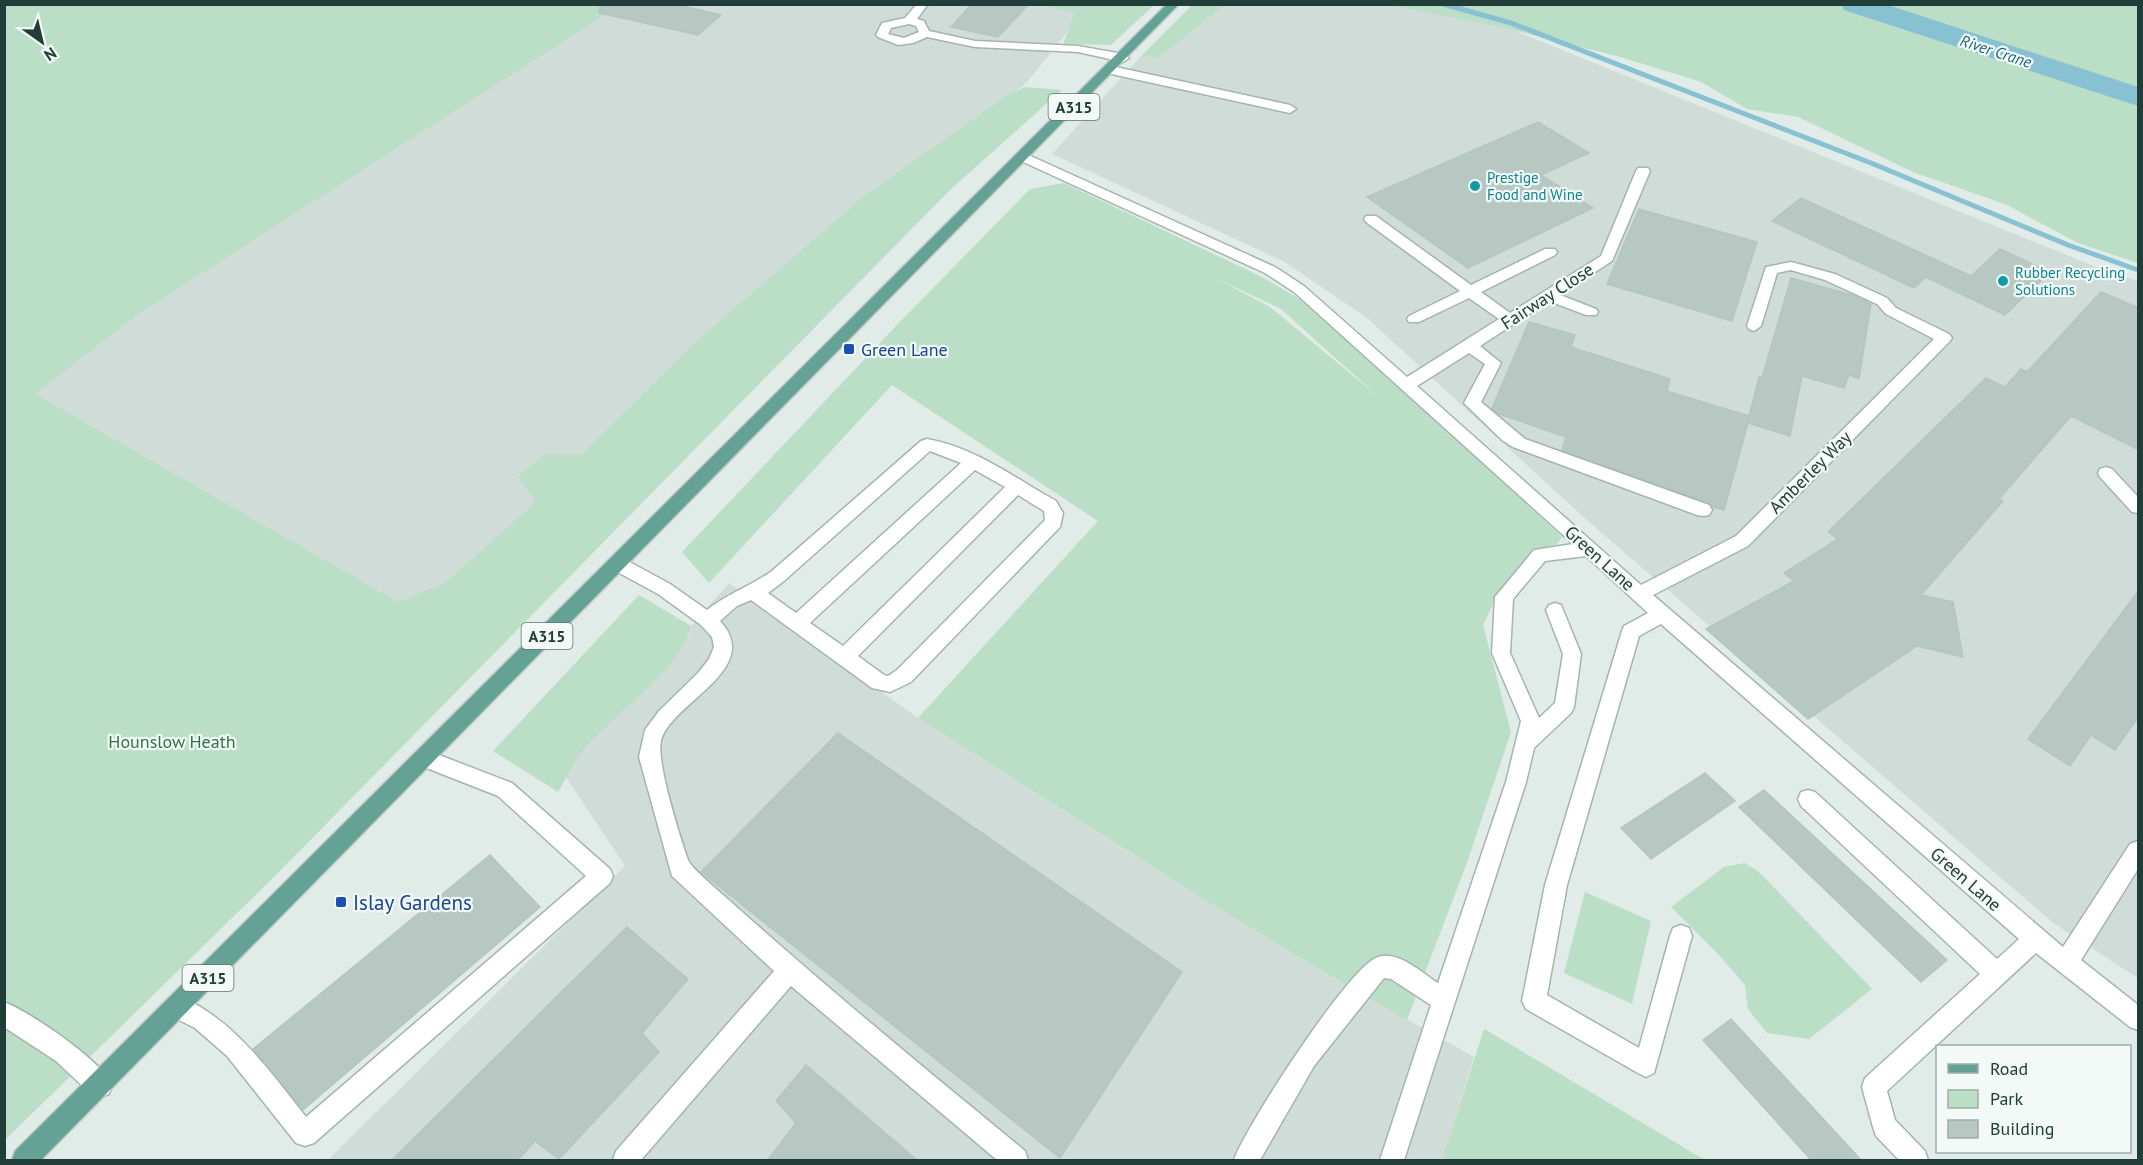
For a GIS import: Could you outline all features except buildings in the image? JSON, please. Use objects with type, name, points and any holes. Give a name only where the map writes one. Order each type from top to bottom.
[{"type":"main road","name":"A315","points":[[24,1161],[179,1008],[1174,4]]},
{"type":"street","points":[[909,21],[923,4]]},
{"type":"street","points":[[925,33],[920,23],[909,21],[886,25],[882,35],[897,42],[916,39],[925,33],[975,44],[1078,49],[1123,58]]},
{"type":"street","points":[[1111,70],[1290,109]]},
{"type":"street","name":"Green Lane","points":[[1024,157],[1270,270],[1299,289],[1408,384],[1662,614],[2035,939],[2139,1019]]},
{"type":"street","name":"Fairway Close","points":[[1408,384],[1606,258],[1642,171]]},
{"type":"street","points":[[1371,219],[1510,320]]},
{"type":"street","points":[[1414,319],[1550,252]]},
{"type":"street","name":"Amberley Way","points":[[1640,594],[1742,541],[1944,338],[1891,311],[1882,301],[1830,277],[1791,266],[1771,270],[1754,326]]},
{"type":"street","points":[[1547,295],[1591,312]]},
{"type":"street","points":[[1470,346],[1492,363],[1472,404],[1508,436],[1520,443],[1703,510]]},
{"type":"street","points":[[708,620],[731,601],[753,592],[778,576],[927,445],[935,445],[972,463],[1050,506],[1054,513],[1054,522],[904,676],[890,684],[879,682],[753,592]]},
{"type":"street","points":[[796,624],[972,463]]},
{"type":"street","points":[[2106,473],[2139,507]]},
{"type":"street","points":[[844,658],[1016,488]]},
{"type":"street","points":[[1392,1161],[1516,782],[1531,721],[1501,653],[1504,597],[1540,555],[1590,549]]},
{"type":"street","points":[[618,564],[664,589],[708,620],[721,634],[723,647],[717,663],[705,679],[666,717],[652,736],[649,757],[680,869],[790,970],[1016,1161]]},
{"type":"street","points":[[1526,743],[1564,707],[1572,654],[1555,610]]},
{"type":"street","points":[[1662,614],[1631,631],[1556,885],[1534,1001],[1646,1065],[1681,936]]},
{"type":"street","points":[[179,1008],[203,1020],[235,1048],[305,1134],[602,876],[505,789],[463,775],[426,759]]},
{"type":"street","points":[[1808,799],[1996,974]]},
{"type":"street","points":[[2066,963],[2139,851]]},
{"type":"street","points":[[1916,1161],[1885,1127],[1874,1087],[2035,939]]},
{"type":"street","points":[[1246,1161],[1306,1058],[1370,975],[1380,967],[1394,968],[1445,1001]]},
{"type":"street","points":[[626,1161],[790,970]]},
{"type":"street","points":[[4,1013],[64,1053],[100,1085]]},
{"type":"shaded area","points":[[358,5],[1089,5],[1028,81],[424,617],[34,394],[140,313]]},
{"type":"shaded area","points":[[1225,5],[1388,5],[1513,30],[2096,267],[2138,281],[2138,978],[2053,923],[1580,514],[1366,317],[1283,261],[1052,154],[1142,55],[1158,58]]},
{"type":"shaded area","points":[[729,583],[918,718],[1126,851],[1337,980],[1474,1057],[1442,1160],[328,1160],[625,866],[554,759],[689,636],[691,626]]},
{"type":"green space","name":"Hounslow Heath","points":[[4,5],[620,5],[140,313],[35,394],[398,602],[445,583],[536,502],[518,477],[545,454],[581,455],[700,338],[862,198],[1006,96],[1025,87],[1062,90],[951,189],[275,876],[5,1140]]},
{"type":"green space","points":[[1043,5],[1154,5],[1111,45],[1063,44],[1075,13]]},
{"type":"green space","points":[[1192,5],[1225,5],[1158,58],[1142,55]]},
{"type":"green space","points":[[1388,5],[2138,5],[2138,263],[2078,243],[2005,204],[1913,172],[1798,117],[1747,109],[1701,82],[1624,58],[1513,30]]},
{"type":"green space","points":[[1064,183],[1260,276],[1306,303],[1348,338],[1562,537],[1516,597],[1498,594],[1483,625],[1511,732],[1468,860],[1407,1020],[1222,910],[918,718],[1098,521],[892,385],[709,583],[682,552],[896,326],[1030,189]],"holes":[[[1217,279],[1281,309],[1380,398],[1270,307]]]},
{"type":"green space","points":[[639,595],[691,626],[685,642],[661,675],[585,748],[558,792],[493,751]]},
{"type":"green space","points":[[1745,863],[1759,872],[1872,989],[1809,1039],[1767,1033],[1748,1009],[1745,985],[1671,907],[1724,867]]},
{"type":"green space","points":[[1585,892],[1651,921],[1632,1004],[1564,973]]},
{"type":"green space","points":[[1484,1029],[1498,1037],[1705,1160],[1442,1160]]},
{"type":"waterway","points":[[1443,4],[1511,23],[1871,163],[2068,245],[2138,270]]},
{"type":"waterway","name":"River Crane","points":[[1854,4],[1943,31],[2138,97]]},
{"type":"place","name":"Prestige Food and Wine","points":[[1475,186]]},
{"type":"place","name":"Rubber Recycling Solutions","points":[[2003,281]]},
{"type":"place","name":"Green Lane","points":[[849,349]]},
{"type":"place","name":"Islay Gardens","points":[[341,902]]}]
